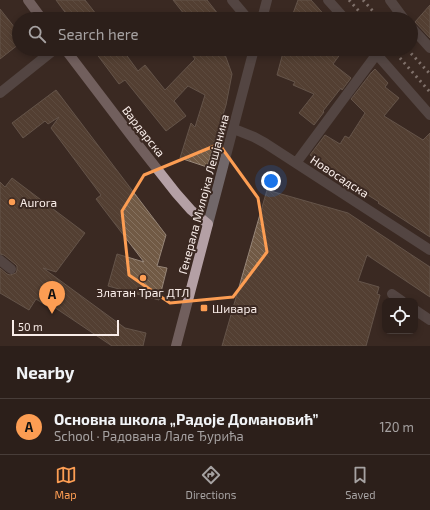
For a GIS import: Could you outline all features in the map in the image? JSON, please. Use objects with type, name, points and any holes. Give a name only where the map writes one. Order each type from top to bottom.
[{"type":"main road","points":[[28,0],[37,12]]},
{"type":"main road","name":"Вардарска","points":[[70,56],[176,193],[191,210],[208,224]]},
{"type":"main road","name":"Генерала Милојка Лешјанина","points":[[176,346],[208,224]]},
{"type":"street","points":[[232,0],[242,12]]},
{"type":"street","points":[[264,12],[267,0]]},
{"type":"street","points":[[328,0],[339,12]]},
{"type":"street","points":[[390,0],[399,12]]},
{"type":"street","points":[[418,35],[430,48]]},
{"type":"street","points":[[0,93],[46,56]]},
{"type":"street","name":"Генерала Милојка Лешјанина","points":[[208,224],[252,56]]},
{"type":"street","points":[[296,163],[371,56]]},
{"type":"street","points":[[378,56],[430,115]]},
{"type":"street","name":"Новосадска","points":[[234,129],[254,137],[430,250]]},
{"type":"street","points":[[0,260],[11,269]]},
{"type":"street","points":[[392,294],[398,298]]},
{"type":"street","points":[[418,312],[430,320]]},
{"type":"highlighted area","points":[[219,144],[258,198],[267,252],[233,297],[170,303],[129,275],[122,211],[144,175]]},
{"type":"building","points":[[56,0],[85,0],[94,12],[65,12]]},
{"type":"building","points":[[173,0],[207,0],[216,12],[182,12]]},
{"type":"building","points":[[298,0],[311,0],[322,12],[294,12]]},
{"type":"building","points":[[430,5],[430,38],[418,25],[418,19]]},
{"type":"building","points":[[0,9],[12,24],[12,50],[0,59]]},
{"type":"building","points":[[98,56],[127,56],[138,71],[145,65],[165,90],[195,59],[193,56],[226,56],[232,74],[226,105],[207,167],[180,158],[191,123],[195,127],[205,95],[188,86],[174,101],[186,116],[166,131],[125,80],[119,84]]},
{"type":"building","points":[[282,56],[339,56],[333,64],[351,78],[342,90],[341,88],[314,125],[299,113],[314,94],[293,85],[295,82],[277,75]]},
{"type":"building","points":[[375,69],[388,83],[385,87],[399,98],[384,116],[423,140],[430,133],[430,237],[378,203],[379,202],[310,155],[325,135],[340,144],[345,136],[349,138],[365,113],[351,99]]},
{"type":"building","points":[[56,90],[166,235],[157,266],[167,268],[159,300],[108,286],[117,254],[144,262],[96,199],[101,195],[51,128],[59,117],[48,124],[45,121],[23,138],[12,123]]},
{"type":"building","points":[[12,178],[85,233],[56,272],[43,268],[125,328],[146,333],[143,346],[112,346],[54,307],[53,310],[36,299],[29,310],[0,293],[0,268],[10,275],[16,273],[17,270],[17,266],[15,264],[4,255],[0,254],[0,182],[5,187]]},
{"type":"building","points":[[267,190],[348,213],[430,267],[430,297],[367,255],[358,281],[379,287],[377,294],[380,295],[366,346],[222,346]]},
{"type":"railway","points":[[349,0],[360,12]]},
{"type":"railway","points":[[363,0],[374,12]]},
{"type":"railway","points":[[398,56],[430,92]]},
{"type":"railway","points":[[413,56],[430,74]]},
{"type":"place","name":"Aurora","points":[[12,202]]},
{"type":"place","name":"Златан Траг ДТЛ","points":[[143,278]]},
{"type":"place","name":"Шивара","points":[[204,308]]},
{"type":"place","name":"Основна школа „Радоје Домановић”","points":[[52,314]]}]
